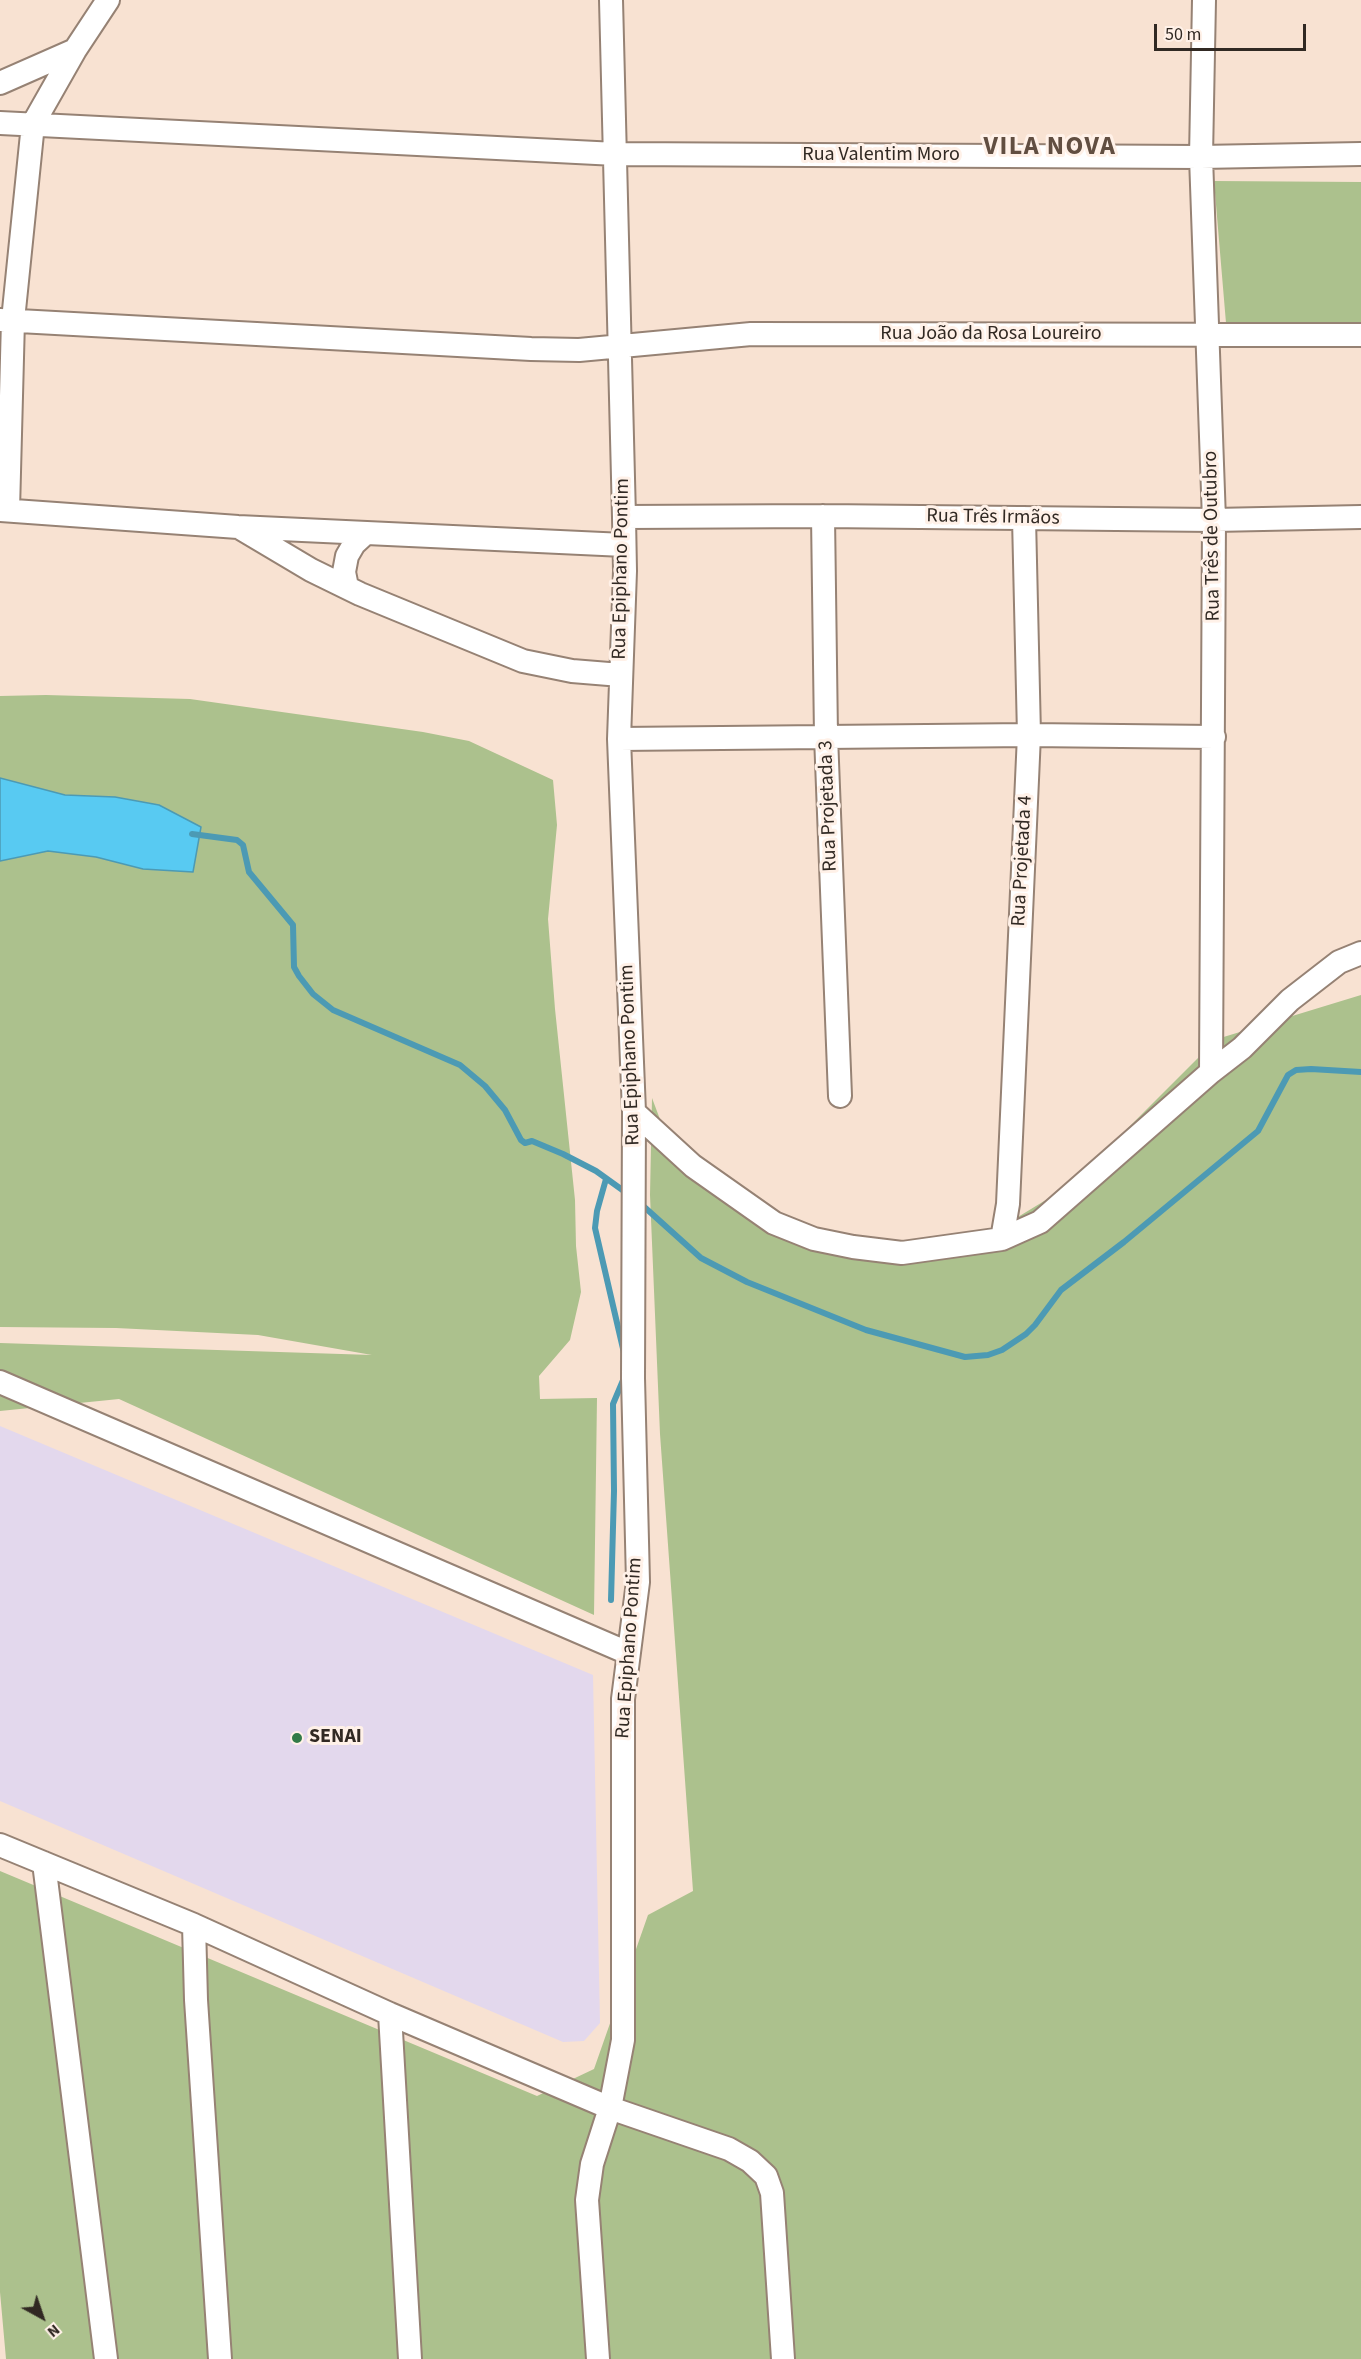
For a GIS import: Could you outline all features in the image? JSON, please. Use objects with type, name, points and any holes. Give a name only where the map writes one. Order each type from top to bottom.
[{"type":"street","points":[[108,0],[75,50],[33,124],[7,320],[4,510],[238,526],[624,545]]},
{"type":"street","name":"Rua Epiphano Pontim","points":[[598,2359],[587,2200],[592,2164],[610,2108],[623,2040],[623,1699],[638,1582],[633,1378],[634,1112],[619,739],[624,517],[611,0]]},
{"type":"street","name":"Rua Três de Outubro","points":[[1204,0],[1200,157],[1215,520],[1211,1072]]},
{"type":"street","points":[[0,83],[75,50]]},
{"type":"street","name":"Rua Valentim Moro","points":[[0,123],[616,154],[1200,157],[1361,154]]},
{"type":"street","name":"Rua João da Rosa Loureiro","points":[[7,320],[579,350],[751,334],[1361,335]]},
{"type":"street","name":"Rua Três Irmãos","points":[[624,517],[823,516],[1215,520],[1361,518]]},
{"type":"street","name":"Rua Projetada 3","points":[[823,516],[826,736],[840,1096]]},
{"type":"street","name":"Rua Projetada 4","points":[[1002,1239],[1008,1204],[1029,735],[1024,518]]},
{"type":"street","points":[[238,526],[311,570],[523,661],[572,671],[621,675]]},
{"type":"street","points":[[347,587],[344,572],[347,556],[354,544],[366,533]]},
{"type":"street","points":[[619,739],[1029,735],[1214,737]]},
{"type":"street","points":[[634,1112],[693,1166],[774,1223],[814,1239],[902,1253],[1002,1239],[1040,1222],[1211,1072],[1242,1048],[1290,1000],[1344,959],[1361,953]]},
{"type":"street","points":[[0,1382],[628,1653]]},
{"type":"street","points":[[0,1845],[194,1925],[390,2014],[610,2108],[729,2149],[750,2161],[766,2176],[772,2193],[783,2359]]},
{"type":"street","points":[[44,1863],[106,2359]]},
{"type":"street","points":[[194,1925],[196,2000],[220,2359]]},
{"type":"street","points":[[390,2014],[410,2359]]},
{"type":"shaded area","name":"SENAI","points":[[0,1426],[593,1675],[600,2023],[584,2041],[563,2042],[0,1801]]},
{"type":"green space","points":[[1214,181],[1361,182],[1361,325],[1226,323]]},
{"type":"green space","points":[[0,696],[190,699],[423,732],[469,741],[553,780],[557,825],[548,919],[575,1200],[576,1246],[581,1292],[570,1340],[539,1376],[540,1399],[597,1398],[594,1615],[119,1399],[0,1411],[0,1343],[372,1355],[258,1335],[116,1328],[0,1327],[0,861],[48,851],[96,857],[159,805],[115,797],[65,795],[0,778]]},
{"type":"green space","points":[[1361,995],[1361,2359],[6,2359],[0,2292],[0,1871],[537,2096],[594,2069],[648,1915],[693,1891],[660,1434],[650,1195],[652,1098],[676,1162],[859,1254],[995,1231],[1072,1184],[1217,1039]]},
{"type":"water","points":[[0,778],[65,795],[115,797],[159,805],[201,827],[193,872],[143,869],[96,857],[48,851],[0,861]]},
{"type":"waterway","points":[[192,834],[237,840],[243,845],[249,872],[293,925],[294,967],[313,994],[333,1010],[460,1065],[485,1086],[505,1110],[521,1140],[525,1143],[532,1141],[563,1154],[596,1171],[628,1194]]},
{"type":"waterway","points":[[641,1204],[701,1258],[747,1282],[866,1330],[965,1357],[988,1355],[1002,1350],[1026,1334],[1061,1290],[1124,1242],[1258,1131],[1288,1075],[1296,1070],[1311,1069],[1361,1072]]},
{"type":"waterway","points":[[606,1179],[595,1228],[624,1353]]},
{"type":"waterway","points":[[611,1600],[614,1491],[613,1404],[624,1378]]},
{"type":"place","name":"SENAI","points":[[297,1738]]},
{"type":"district","name":"VILA NOVA","points":[[1050,148]]}]
